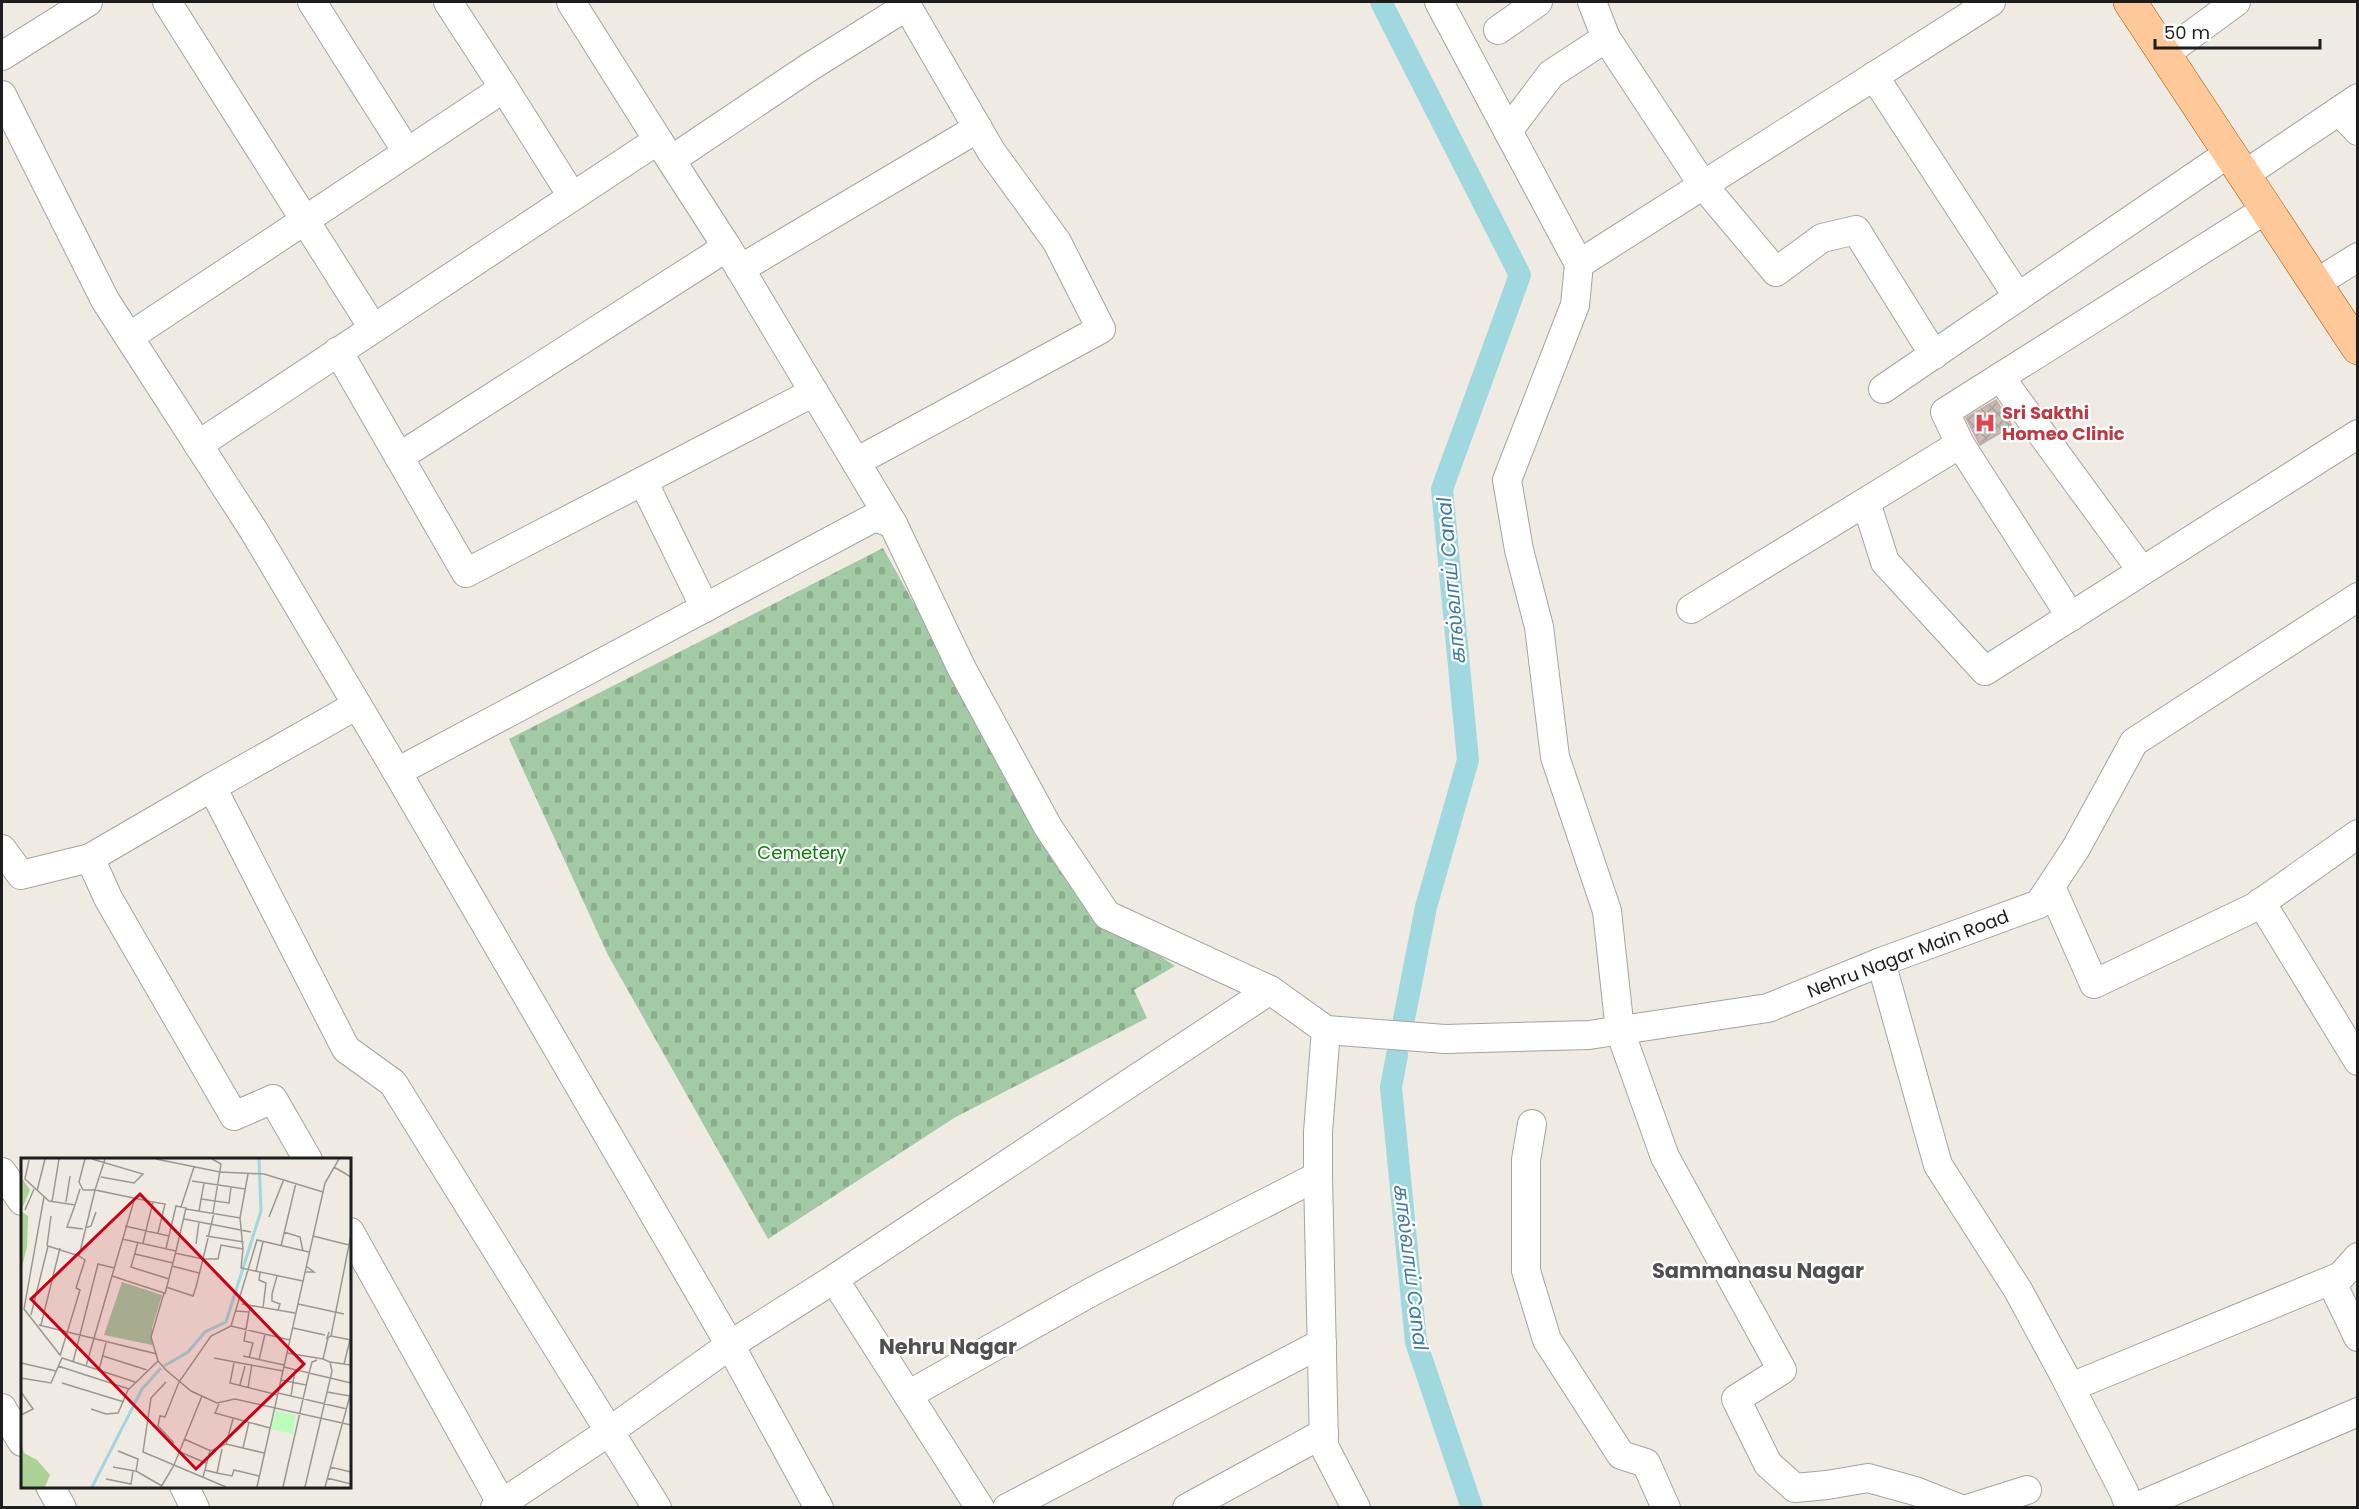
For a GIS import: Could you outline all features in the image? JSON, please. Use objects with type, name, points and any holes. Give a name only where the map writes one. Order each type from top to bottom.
[{"type":"main road","points":[[2130,2],[2358,348]]},
{"type":"street","points":[[2,56],[87,2]]},
{"type":"street","points":[[167,2],[373,328]]},
{"type":"street","points":[[312,2],[407,152]]},
{"type":"street","points":[[448,2],[572,196]]},
{"type":"street","points":[[571,2],[734,258],[893,524],[962,669],[1048,827],[1107,915],[1270,990],[1326,1030],[1317,1176],[1324,1446],[1356,1508]]},
{"type":"street","points":[[1439,2],[1579,264],[1575,305],[1507,480],[1519,549],[1539,627],[1555,757],[1607,911],[1620,1030],[1665,1157],[1782,1370],[1736,1399],[1768,1464],[1795,1488],[1868,1478],[1916,1491],[1958,1508]]},
{"type":"street","points":[[1498,30],[1538,2]]},
{"type":"street","points":[[1592,2],[1606,38],[1703,185],[1776,272],[1822,238],[1856,230],[1934,355]]},
{"type":"street","points":[[1579,264],[1991,2]]},
{"type":"street","points":[[2165,54],[2236,2]]},
{"type":"street","points":[[198,445],[572,196],[664,150],[808,68],[906,3],[992,151],[1057,242],[1101,329],[856,462]]},
{"type":"street","points":[[1508,131],[1551,74],[1606,38]]},
{"type":"street","points":[[1874,76],[2018,297]]},
{"type":"street","points":[[129,337],[504,88]]},
{"type":"street","points":[[2,94],[105,300],[254,531],[397,772],[730,1345],[819,1508]]},
{"type":"street","points":[[1883,389],[2018,297],[2236,164],[2351,113]]},
{"type":"street","points":[[399,457],[734,258],[978,128]]},
{"type":"street","points":[[2071,617],[1960,444],[1945,412],[2265,210]]},
{"type":"street","points":[[2315,284],[2358,257]]},
{"type":"street","points":[[338,351],[466,573],[813,392]]},
{"type":"street","points":[[2000,377],[2142,571]]},
{"type":"street","points":[[1866,502],[1885,562],[1985,671],[2358,434]]},
{"type":"street","points":[[1691,609],[1960,444]]},
{"type":"street","points":[[643,481],[705,608]]},
{"type":"street","points":[[397,772],[875,517],[893,524]]},
{"type":"street","name":"Nehru Nagar Main Road","points":[[1326,1030],[1445,1039],[1589,1035],[1768,1008],[1881,962],[2039,904],[2076,849],[2134,742],[2358,597]]},
{"type":"street","points":[[2,849],[11,878],[90,858],[357,705]]},
{"type":"street","points":[[212,787],[346,1049],[393,1083],[657,1508]]},
{"type":"street","points":[[2051,887],[2094,984],[2261,902],[2358,834]]},
{"type":"street","points":[[90,858],[108,898],[234,1116],[273,1099],[307,1158]]},
{"type":"street","points":[[2261,902],[2358,1061]]},
{"type":"street","points":[[1881,962],[1938,1165],[2018,1290],[2071,1387],[2132,1508],[2358,1412]]},
{"type":"street","points":[[351,1234],[500,1506],[730,1345],[834,1279],[1270,990]]},
{"type":"street","points":[[1532,1125],[1526,1160],[1526,1271],[1547,1340],[1621,1455],[1646,1463],[1666,1508]]},
{"type":"street","points":[[2,1172],[21,1200]]},
{"type":"street","points":[[908,1395],[1093,1291],[1317,1176]]},
{"type":"street","points":[[2071,1387],[2349,1267]]},
{"type":"street","points":[[2349,1267],[2333,1285],[2358,1337]]},
{"type":"street","points":[[834,1279],[980,1508]]},
{"type":"street","points":[[1007,1508],[1322,1343]]},
{"type":"street","points":[[2,1408],[21,1440]]},
{"type":"street","points":[[1186,1508],[1324,1433]]},
{"type":"street","points":[[51,1488],[62,1508]]},
{"type":"street","points":[[185,1488],[195,1508]]},
{"type":"street","points":[[1970,1508],[2027,1490]]},
{"type":"green space","name":"Cemetery","points":[[883,548],[976,715],[1145,946],[1175,966],[1134,990],[1147,1018],[954,1118],[768,1239],[608,955],[509,739]]},
{"type":"building","points":[[1996,400],[2012,426],[1980,445],[1966,418]]},
{"type":"waterway","name":"கால்வாய் Canal","points":[[1381,2],[1520,275],[1442,489],[1468,760],[1426,907],[1404,1019]]},
{"type":"waterway","name":"கால்வாய் Canal","points":[[1397,1055],[1391,1087],[1416,1342],[1472,1508]]},
{"type":"place","name":"Sri Sakthi Homeo Clinic","points":[[1985,423]]},
{"type":"district","name":"Sammanasu Nagar","points":[[1758,1271]]},
{"type":"district","name":"Nehru Nagar","points":[[948,1347]]}]
